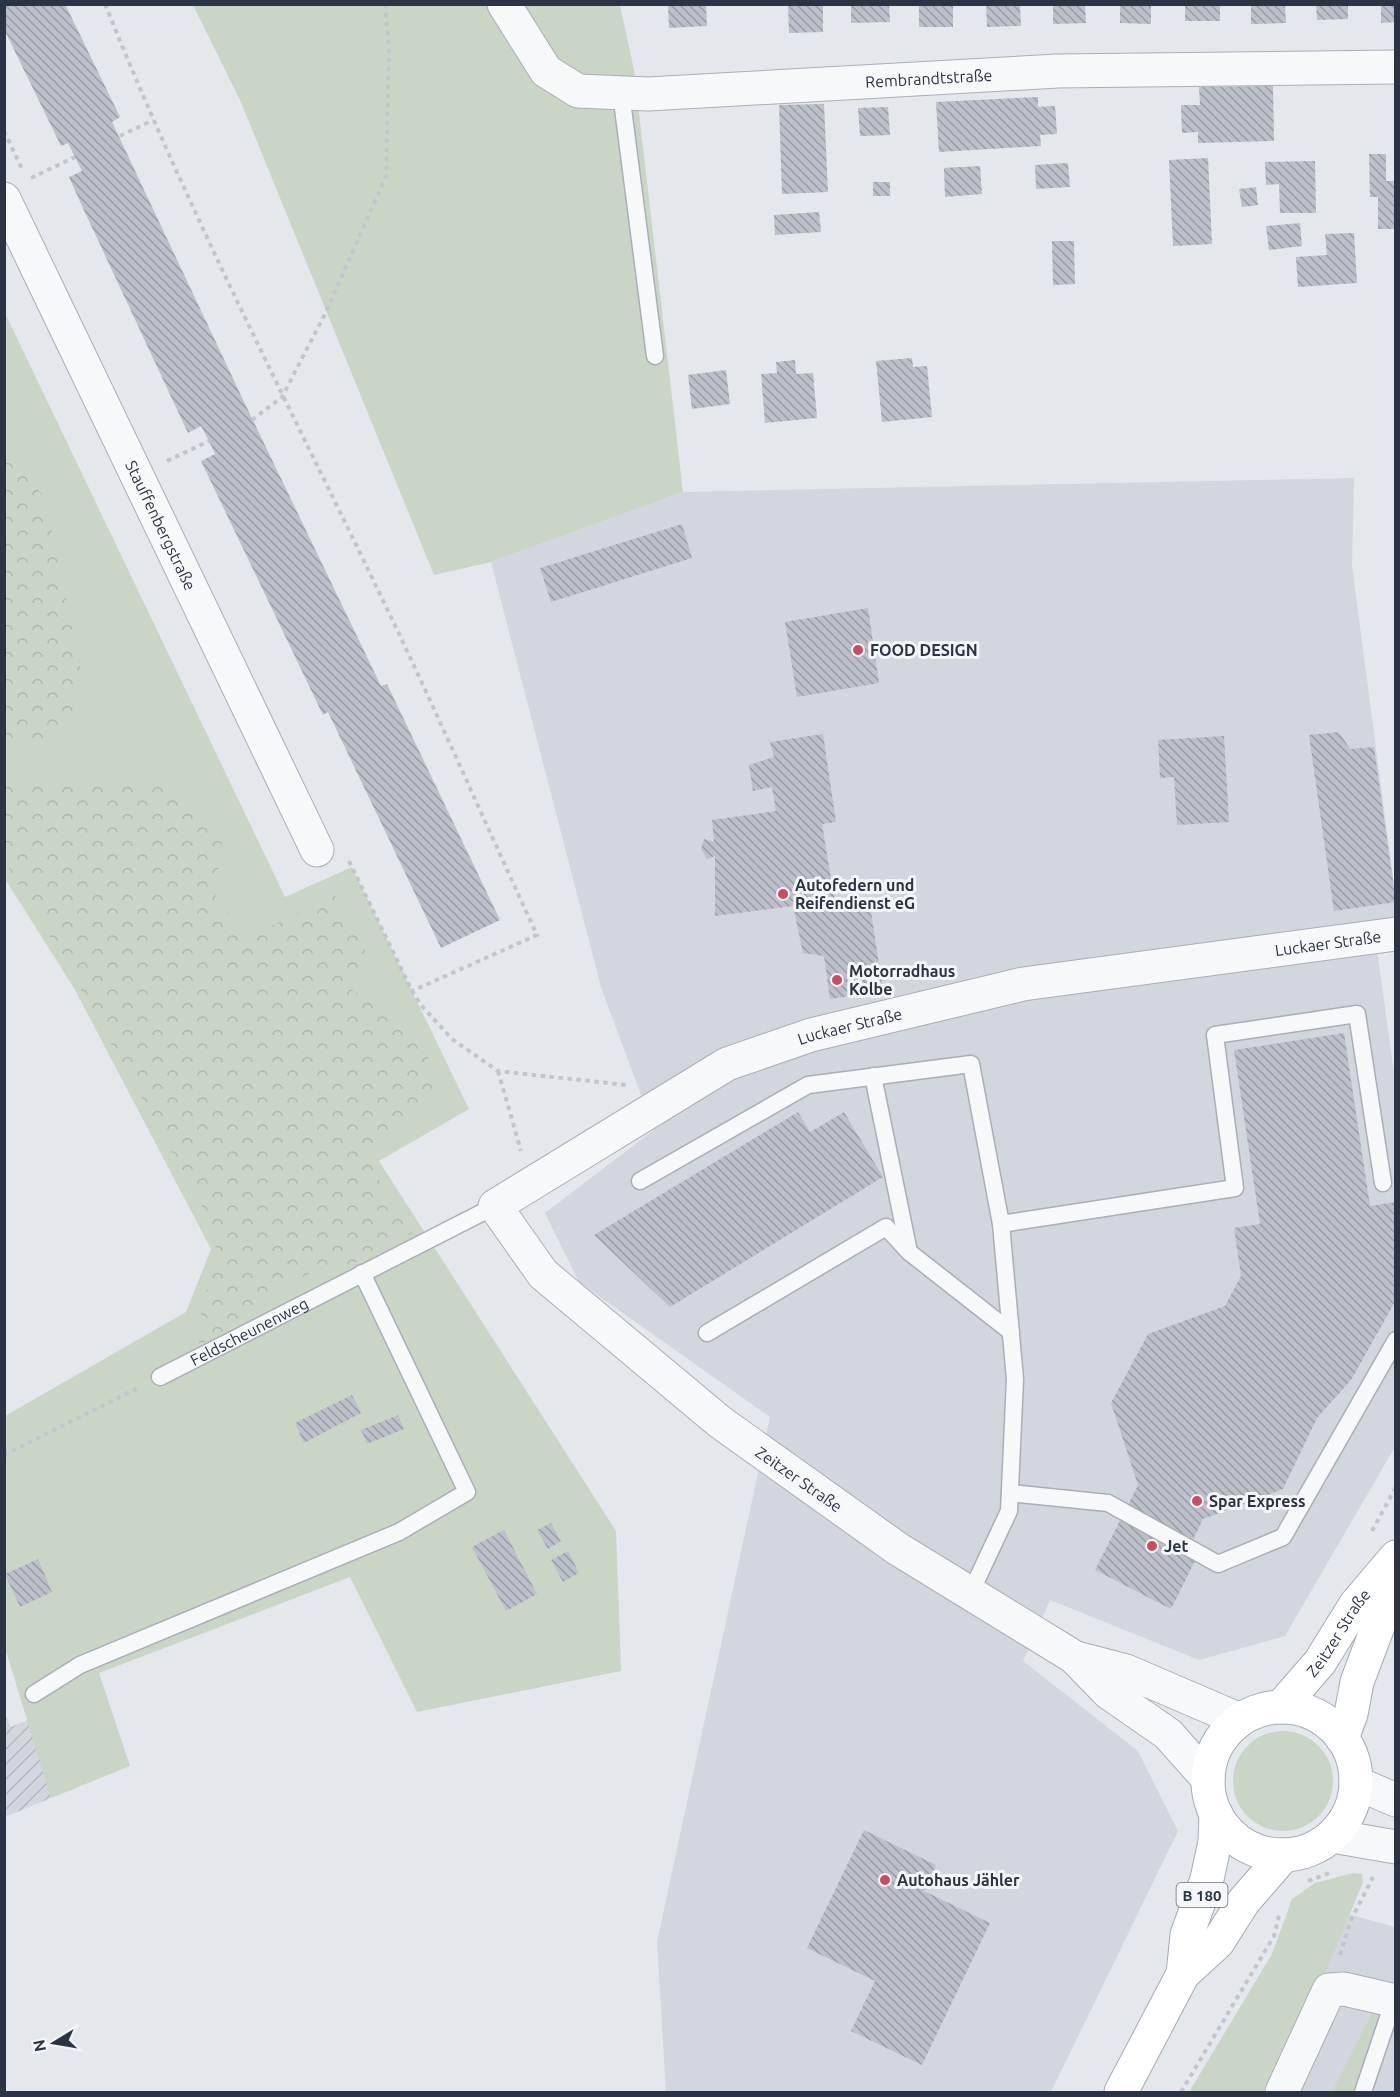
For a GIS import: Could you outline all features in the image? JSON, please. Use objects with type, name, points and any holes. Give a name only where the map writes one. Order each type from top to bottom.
[{"type":"main road","name":"Zeitzer Straße","points":[[1281,1707],[1320,1662],[1356,1604],[1395,1557]]},
{"type":"main road","name":"Zeitzer Straße","points":[[1342,1738],[1351,1714],[1357,1682],[1386,1605],[1395,1562]]},
{"type":"main road","points":[[1281,1707],[1298,1708],[1330,1725],[1342,1738],[1351,1754],[1356,1783],[1352,1806],[1344,1822],[1332,1836],[1317,1846],[1284,1855],[1249,1847],[1234,1837],[1216,1814],[1208,1779],[1213,1756],[1221,1740],[1240,1720],[1263,1709],[1281,1707]]},
{"type":"main road","name":"B 180","points":[[1183,1974],[1187,1935],[1207,1879],[1215,1842],[1216,1814]]},
{"type":"main road","name":"B 180","points":[[1121,2092],[1183,1974],[1218,1942],[1244,1901],[1284,1855]]},
{"type":"street","name":"Rembrandtstraße","points":[[504,4],[546,71],[578,91],[621,93],[1058,71],[1395,67]]},
{"type":"street","name":"Stauffenbergstraße","points":[[12,203],[117,430],[317,850]]},
{"type":"street","name":"Luckaer Straße","points":[[495,1206],[727,1064],[811,1035],[1023,984],[1395,934]]},
{"type":"street","name":"Zeitzer Straße","points":[[495,1206],[543,1274],[720,1422],[898,1549],[971,1592],[1074,1658],[1109,1693],[1168,1734],[1208,1779]]},
{"type":"street","name":"Zeitzer Straße","points":[[1074,1658],[1126,1671],[1240,1720]]},
{"type":"street","points":[[1356,1783],[1395,1800]]},
{"type":"street","points":[[1332,1836],[1395,1847]]},
{"type":"street","points":[[1282,2092],[1329,1990],[1344,1989],[1394,2000]]},
{"type":"lane","points":[[621,93],[655,356]]},
{"type":"lane","points":[[1001,1224],[1235,1188],[1215,1035],[1357,1014],[1383,1183]]},
{"type":"lane","points":[[640,1181],[808,1085],[971,1064],[1001,1224],[1015,1380],[1009,1511],[971,1592]]},
{"type":"lane","points":[[873,1076],[909,1252]]},
{"type":"lane","name":"Feldscheunenweg","points":[[160,1377],[495,1206]]},
{"type":"lane","points":[[707,1333],[886,1227],[909,1252],[1011,1332]]},
{"type":"lane","points":[[34,1694],[80,1665],[399,1532],[467,1492],[362,1274]]},
{"type":"lane","points":[[1010,1493],[1108,1503],[1218,1564],[1282,1537],[1395,1340]]},
{"type":"lane","points":[[1364,2092],[1394,2000]]},
{"type":"path","points":[[105,4],[153,120],[282,397],[391,618],[537,935],[412,991],[420,1005],[452,1039],[498,1071],[639,1087],[674,1096]]},
{"type":"path","points":[[252,420],[282,397],[324,316],[386,176],[389,48],[385,4]]},
{"type":"path","points":[[120,136],[153,120]]},
{"type":"path","points":[[12,203],[75,157]]},
{"type":"path","points":[[161,464],[209,441]]},
{"type":"path","points":[[498,1071],[531,1184]]},
{"type":"path","points":[[4,1455],[160,1377]]},
{"type":"path","points":[[1299,1886],[1335,1871]]},
{"type":"path","points":[[1329,1990],[1350,1922],[1375,1873]]},
{"type":"path","points":[[1182,2092],[1274,1936],[1281,1910]]},
{"type":"shaded area","points":[[1354,478],[1352,566],[1396,900],[1395,947],[1377,950],[1396,1088],[1395,1447],[1285,1636],[1199,1660],[1050,1600],[1023,1661],[1138,1751],[1178,1831],[1051,2092],[666,2092],[657,1942],[770,1417],[579,1282],[545,1213],[654,1130],[601,987],[491,562],[683,492]]},
{"type":"shaded area","points":[[85,1696],[116,1771],[5,1817],[4,1713],[11,1727]]},
{"type":"shaded area","points":[[1326,1908],[1395,1927],[1395,2092],[1247,2092]]},
{"type":"green space","points":[[193,5],[620,5],[634,70],[683,492],[491,562],[434,575],[240,100]]},
{"type":"green space","points":[[4,311],[285,897],[352,867],[469,1109],[379,1161],[616,1531],[621,1671],[417,1712],[350,1577],[99,1673],[130,1766],[51,1798],[5,1648],[5,1416],[186,1312],[211,1249],[74,988],[5,879]]},
{"type":"green space","points":[[4,454],[45,497],[80,667],[69,731],[36,747],[5,735]]},
{"type":"green space","points":[[151,780],[224,836],[214,892],[246,940],[334,893],[365,950],[351,989],[415,1033],[435,1070],[430,1102],[367,1155],[380,1182],[418,1230],[329,1276],[315,1271],[281,1287],[271,1306],[199,1345],[201,1315],[218,1235],[64,960],[5,862],[5,786],[59,787]]},
{"type":"green space","points":[[1283,1731],[1302,1735],[1318,1746],[1329,1762],[1333,1781],[1329,1800],[1318,1816],[1302,1827],[1283,1831],[1264,1827],[1248,1816],[1237,1800],[1233,1781],[1237,1762],[1248,1746],[1264,1735]]},
{"type":"green space","points":[[1353,1873],[1362,1874],[1363,1882],[1329,1964],[1264,2092],[1189,2092],[1272,1954],[1292,1899],[1315,1883]]},
{"type":"green space","points":[[1380,1997],[1394,2000],[1363,2092],[1332,2092]]},
{"type":"building","points":[[4,4],[65,4],[120,117],[112,122],[246,406],[381,686],[387,684],[500,920],[441,948],[328,712],[323,715],[201,461],[215,454],[209,441],[201,426],[188,433],[82,206],[69,177],[82,171],[68,143],[61,146],[4,29]]},
{"type":"building","points":[[668,4],[706,4],[707,26],[669,28]]},
{"type":"building","points":[[788,4],[823,4],[823,32],[789,33]]},
{"type":"building","points":[[919,4],[953,4],[953,27],[919,27]]},
{"type":"building","points":[[986,4],[1020,4],[1021,26],[987,27]]},
{"type":"building","points":[[1053,4],[1085,4],[1086,23],[1053,24]]},
{"type":"building","points":[[1120,4],[1151,4],[1151,24],[1120,23]]},
{"type":"building","points":[[1185,4],[1220,4],[1220,21],[1185,21]]},
{"type":"building","points":[[1251,4],[1285,4],[1286,23],[1251,24]]},
{"type":"building","points":[[1316,4],[1348,4],[1348,19],[1317,20]]},
{"type":"building","points":[[1381,4],[1396,4],[1396,22],[1381,23]]},
{"type":"building","points":[[851,5],[889,5],[890,22],[851,23]]},
{"type":"building","points":[[1273,86],[1274,141],[1198,143],[1198,132],[1182,133],[1181,105],[1200,105],[1199,87]]},
{"type":"building","points":[[1038,97],[1038,107],[1055,106],[1057,134],[1040,135],[1041,146],[939,152],[936,102]]},
{"type":"building","points":[[824,104],[828,192],[782,194],[779,105]]},
{"type":"building","points":[[888,107],[890,135],[860,136],[858,108]]},
{"type":"building","points":[[1369,154],[1386,154],[1386,181],[1396,181],[1396,229],[1378,229],[1378,197],[1370,197]]},
{"type":"building","points":[[1208,158],[1212,244],[1173,246],[1169,160]]},
{"type":"building","points":[[1315,161],[1316,213],[1280,213],[1279,184],[1266,185],[1265,162]]},
{"type":"building","points":[[1068,163],[1070,187],[1036,189],[1035,165]]},
{"type":"building","points":[[980,166],[982,194],[945,197],[944,168]]},
{"type":"building","points":[[873,182],[890,182],[890,196],[873,196]]},
{"type":"building","points":[[1256,187],[1258,205],[1242,207],[1239,189]]},
{"type":"building","points":[[819,212],[821,232],[775,235],[774,215]]},
{"type":"building","points":[[1300,223],[1302,246],[1269,250],[1266,226]]},
{"type":"building","points":[[1354,233],[1357,283],[1298,287],[1296,257],[1327,255],[1325,234]]},
{"type":"building","points":[[1052,241],[1074,241],[1075,284],[1053,285]]},
{"type":"building","points":[[912,358],[913,367],[927,366],[932,417],[882,422],[876,361]]},
{"type":"building","points":[[795,360],[796,374],[813,373],[817,418],[765,423],[761,374],[777,373],[776,362]]},
{"type":"building","points":[[726,370],[730,404],[692,409],[688,375]]},
{"type":"building","points":[[682,524],[692,558],[551,602],[540,568]]},
{"type":"building","points":[[868,608],[879,683],[797,697],[785,622]]},
{"type":"building","points":[[1339,732],[1350,749],[1374,747],[1396,902],[1334,911],[1309,735]]},
{"type":"building","points":[[823,734],[836,822],[822,824],[835,903],[869,898],[883,991],[830,999],[824,956],[803,953],[793,906],[715,916],[715,856],[707,859],[701,849],[704,839],[714,842],[712,820],[776,811],[772,787],[753,791],[749,765],[774,757],[770,742]]},
{"type":"building","points":[[1224,736],[1229,822],[1177,825],[1174,777],[1160,778],[1158,740]]},
{"type":"building","points":[[1344,1033],[1370,1206],[1396,1202],[1396,1300],[1351,1380],[1317,1418],[1283,1489],[1203,1519],[1191,1544],[1201,1549],[1171,1609],[1095,1570],[1138,1485],[1111,1403],[1148,1334],[1225,1306],[1241,1276],[1234,1228],[1260,1224],[1234,1050]]},
{"type":"building","points":[[798,1112],[810,1132],[844,1112],[883,1177],[670,1307],[594,1235]]},
{"type":"building","points":[[352,1395],[361,1413],[304,1443],[295,1423]]},
{"type":"building","points":[[398,1415],[404,1429],[367,1444],[361,1430]]},
{"type":"building","points":[[551,1523],[561,1541],[548,1549],[537,1530]]},
{"type":"building","points":[[504,1530],[537,1594],[506,1611],[472,1547]]},
{"type":"building","points":[[568,1551],[579,1573],[563,1582],[551,1560]]},
{"type":"building","points":[[38,1559],[52,1592],[20,1607],[5,1574]]},
{"type":"building","points":[[864,1830],[936,1865],[924,1891],[990,1923],[922,2065],[851,2031],[875,1981],[807,1948]]},
{"type":"place","name":"FOOD DESIGN","points":[[858,650]]},
{"type":"place","name":"Autofedern und Reifendienst eG","points":[[783,894]]},
{"type":"place","name":"Motorradhaus Kolbe","points":[[837,980]]},
{"type":"place","name":"Spar Express","points":[[1197,1501]]},
{"type":"place","name":"Jet","points":[[1152,1546]]},
{"type":"place","name":"Autohaus Jähler","points":[[885,1880]]}]
